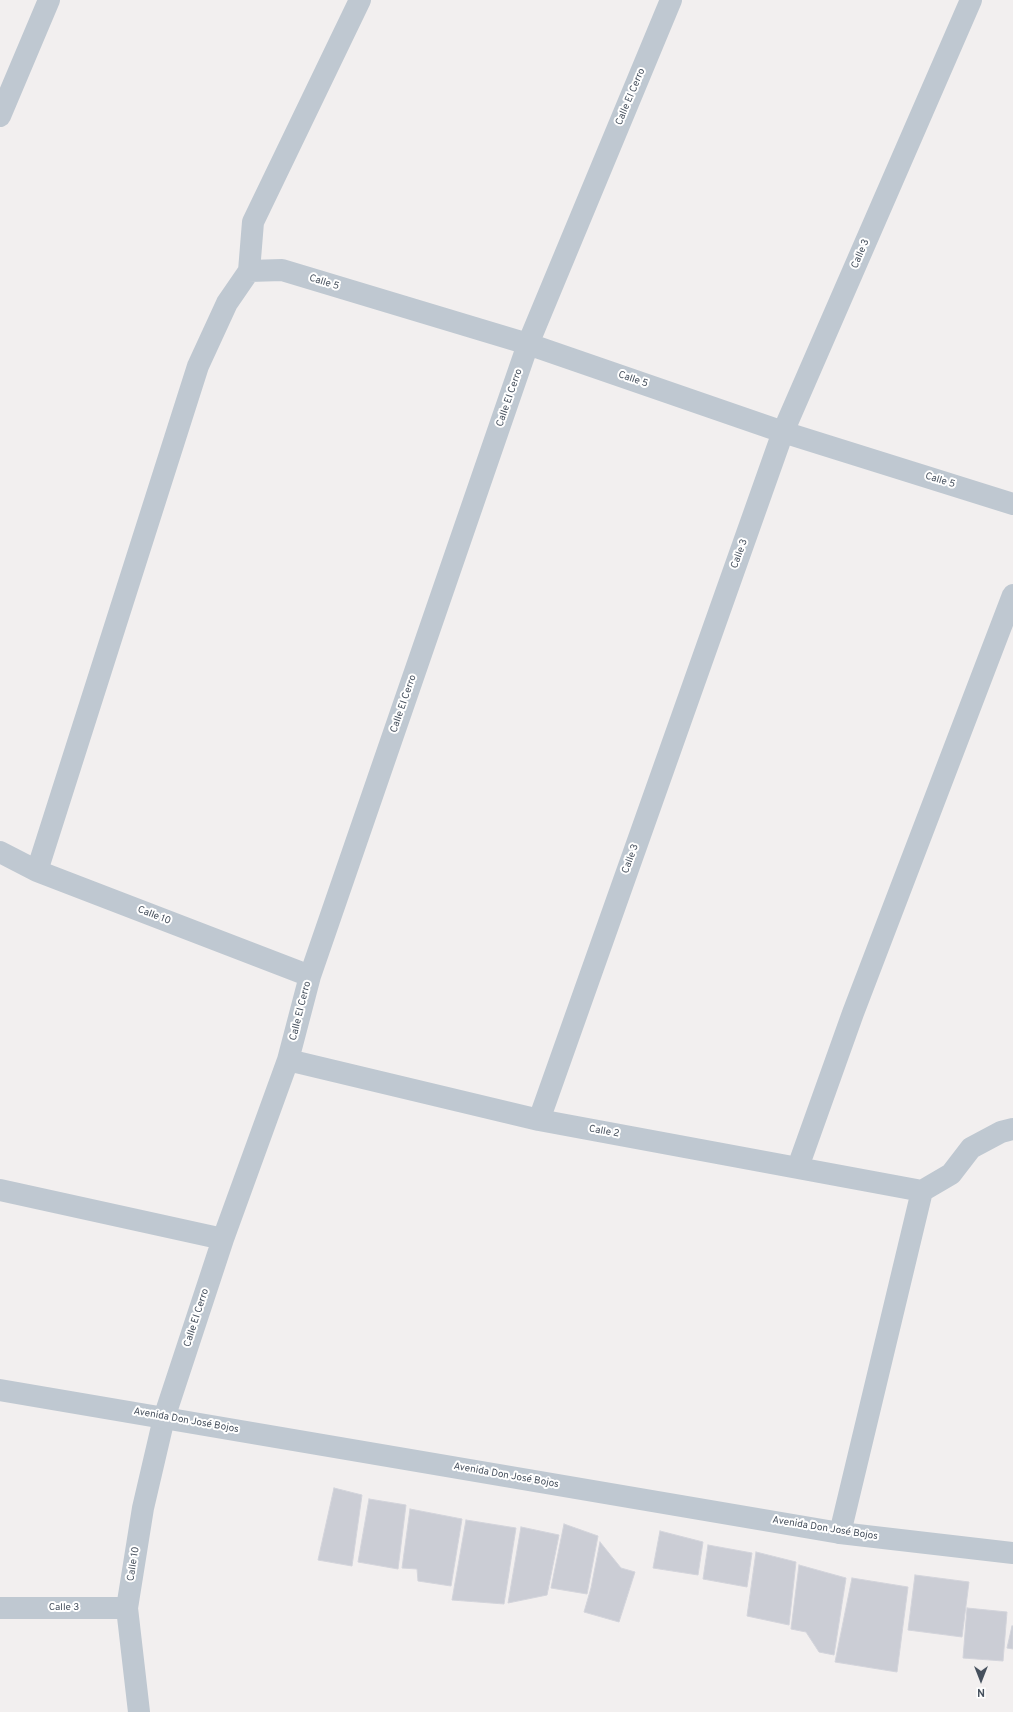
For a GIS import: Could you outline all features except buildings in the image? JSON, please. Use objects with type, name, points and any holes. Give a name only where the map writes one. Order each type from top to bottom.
[{"type":"street","points":[[0,116],[49,0]]},
{"type":"street","points":[[37,871],[198,366],[227,303],[249,271],[253,222],[360,0]]},
{"type":"street","name":"Calle El Cerro","points":[[164,1418],[223,1239],[288,1060],[310,976],[528,344],[671,0]]},
{"type":"street","name":"Calle 3","points":[[539,1120],[783,432],[971,0]]},
{"type":"street","name":"Calle 5","points":[[249,271],[282,270],[528,344],[783,432],[1013,504]]},
{"type":"street","points":[[798,1167],[852,1013],[1013,595]]},
{"type":"street","name":"Calle 10","points":[[0,852],[37,871],[310,976]]},
{"type":"street","name":"Calle 2","points":[[288,1060],[539,1120],[922,1191]]},
{"type":"street","points":[[840,1533],[922,1191],[951,1174],[971,1148],[1001,1132],[1013,1129]]},
{"type":"street","points":[[0,1190],[223,1239]]},
{"type":"street","name":"Avenida Don José Bojos","points":[[0,1390],[840,1533],[1013,1554]]},
{"type":"street","name":"Calle 10","points":[[139,1712],[127,1608],[143,1508],[164,1418]]},
{"type":"street","name":"Calle 3","points":[[0,1608],[127,1608]]}]
